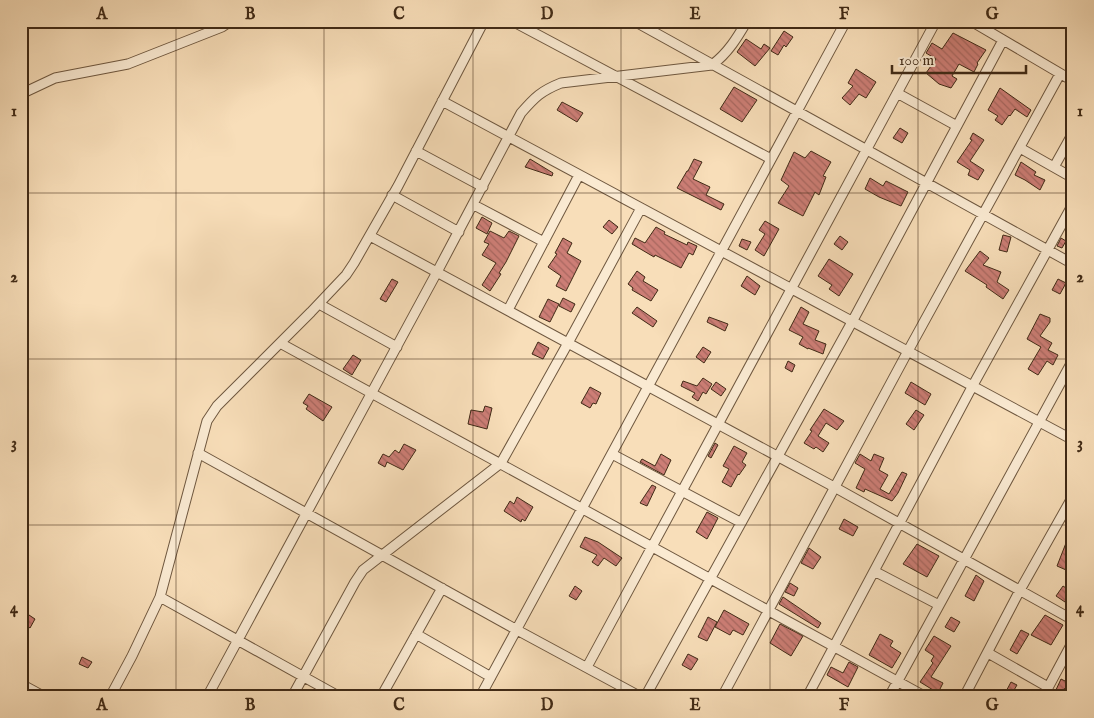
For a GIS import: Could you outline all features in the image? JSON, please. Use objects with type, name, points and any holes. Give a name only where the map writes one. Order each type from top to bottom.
[{"type":"street","points":[[21,94],[55,78],[128,64],[222,27],[231,21]]},
{"type":"street","points":[[110,697],[160,597],[207,421],[217,406],[346,275],[392,196],[484,21]]},
{"type":"street","points":[[512,21],[771,159]]},
{"type":"street","points":[[634,21],[1073,264]]},
{"type":"street","points":[[649,30],[655,21]]},
{"type":"street","points":[[207,697],[438,272],[510,138],[521,113],[534,98],[545,90],[561,83],[712,65],[722,58],[747,21]]},
{"type":"street","points":[[480,697],[846,21]]},
{"type":"street","points":[[587,667],[936,21]]},
{"type":"street","points":[[971,21],[1073,81]]},
{"type":"street","points":[[198,453],[517,630],[643,697],[852,322],[1003,40]]},
{"type":"street","points":[[722,697],[1060,74]]},
{"type":"street","points":[[897,93],[957,126]]},
{"type":"street","points":[[442,101],[1073,440]]},
{"type":"street","points":[[1054,167],[1073,134]]},
{"type":"street","points":[[1020,148],[1073,178]]},
{"type":"street","points":[[416,151],[483,187]]},
{"type":"street","points":[[508,310],[579,175]]},
{"type":"street","points":[[392,196],[459,232]]},
{"type":"street","points":[[474,204],[544,242]]},
{"type":"street","points":[[806,697],[972,387],[1073,204]]},
{"type":"street","points":[[292,697],[363,570],[501,463],[641,208]]},
{"type":"street","points":[[370,236],[836,488],[1073,620]]},
{"type":"street","points":[[319,304],[397,347]]},
{"type":"street","points":[[280,343],[926,697]]},
{"type":"street","points":[[888,697],[1073,360]]},
{"type":"street","points":[[612,454],[740,522]]},
{"type":"street","points":[[964,697],[1020,590],[1073,496]]},
{"type":"street","points":[[874,571],[939,605]]},
{"type":"street","points":[[381,697],[442,588]]},
{"type":"street","points":[[160,597],[340,697]]},
{"type":"street","points":[[416,634],[491,677]]},
{"type":"street","points":[[1043,697],[1073,641]]},
{"type":"street","points":[[988,653],[1048,687]]},
{"type":"street","points":[[21,684],[45,697]]},
{"type":"building","points":[[784,31],[793,37],[786,47],[784,45],[778,55],[771,51]]},
{"type":"building","points":[[953,33],[986,50],[977,63],[974,72],[959,64],[952,76],[957,79],[951,88],[939,84],[926,73],[936,59],[926,53],[932,43],[942,49]]},
{"type":"building","points":[[746,39],[761,49],[764,44],[770,48],[755,66],[737,52]]},
{"type":"building","points":[[856,69],[876,82],[866,98],[859,94],[850,105],[842,98],[853,86],[848,83]]},
{"type":"building","points":[[734,87],[757,100],[742,122],[720,109]]},
{"type":"building","points":[[1000,88],[1031,110],[1027,117],[1015,109],[1002,125],[995,120],[998,116],[988,110]]},
{"type":"building","points":[[562,102],[583,113],[577,122],[557,110]]},
{"type":"building","points":[[900,128],[908,133],[902,143],[893,138]]},
{"type":"building","points":[[973,133],[984,140],[970,161],[984,170],[978,180],[968,175],[970,170],[957,162],[972,140],[970,139]]},
{"type":"building","points":[[811,151],[831,162],[823,176],[826,177],[819,195],[815,192],[803,216],[778,203],[789,186],[781,180],[794,152],[805,158]]},
{"type":"building","points":[[530,159],[553,173],[552,176],[525,167]]},
{"type":"building","points":[[694,159],[702,162],[693,179],[710,187],[706,195],[724,204],[721,210],[677,188]]},
{"type":"building","points":[[1021,162],[1036,172],[1034,175],[1045,180],[1040,190],[1015,175]]},
{"type":"building","points":[[870,178],[883,186],[886,181],[908,192],[901,206],[865,189]]},
{"type":"building","points":[[482,217],[492,223],[487,234],[476,228]]},
{"type":"building","points":[[609,220],[618,227],[612,234],[603,227]]},
{"type":"building","points":[[765,221],[779,229],[764,256],[755,250],[765,234],[759,230]]},
{"type":"building","points":[[656,227],[665,232],[664,234],[687,245],[688,242],[697,246],[693,255],[689,253],[681,268],[655,255],[654,257],[632,244],[635,238],[645,243]]},
{"type":"building","points":[[490,231],[504,238],[509,231],[519,236],[499,273],[501,274],[490,291],[482,285],[496,263],[482,255],[489,244],[484,242]]},
{"type":"building","points":[[1003,235],[1011,237],[1007,252],[999,250]]},
{"type":"building","points":[[840,236],[848,242],[842,250],[834,244]]},
{"type":"building","points":[[563,238],[572,243],[567,253],[581,261],[566,291],[556,286],[561,276],[548,267],[557,254],[555,253]]},
{"type":"building","points":[[1061,238],[1066,241],[1062,248],[1057,246]]},
{"type":"building","points":[[742,239],[751,242],[747,250],[739,246]]},
{"type":"building","points":[[980,251],[989,258],[983,265],[1001,272],[997,282],[1009,290],[1003,299],[986,287],[987,285],[965,271]]},
{"type":"building","points":[[829,259],[853,274],[839,296],[829,289],[832,285],[818,276]]},
{"type":"building","points":[[637,271],[645,277],[643,281],[658,290],[651,301],[632,290],[633,288],[628,284]]},
{"type":"building","points":[[747,276],[760,286],[755,295],[741,286]]},
{"type":"building","points":[[392,279],[398,282],[386,302],[380,299]]},
{"type":"building","points":[[1058,279],[1066,283],[1060,294],[1052,290]]},
{"type":"building","points":[[563,298],[575,304],[571,312],[559,306]]},
{"type":"building","points":[[548,299],[559,304],[550,322],[539,317]]},
{"type":"building","points":[[637,307],[657,321],[653,327],[632,313]]},
{"type":"building","points":[[801,307],[809,312],[803,324],[819,331],[815,340],[826,344],[823,354],[799,344],[803,337],[789,330]]},
{"type":"building","points":[[1040,314],[1050,318],[1050,322],[1040,336],[1052,343],[1048,350],[1058,355],[1053,365],[1047,361],[1038,375],[1028,369],[1041,347],[1027,339]]},
{"type":"building","points":[[709,317],[728,324],[725,331],[707,322]]},
{"type":"building","points":[[538,342],[549,348],[543,359],[532,354]]},
{"type":"building","points":[[703,347],[711,352],[704,363],[696,357]]},
{"type":"building","points":[[353,355],[361,360],[352,375],[343,369]]},
{"type":"building","points":[[788,361],[795,365],[792,372],[785,368]]},
{"type":"building","points":[[703,378],[712,384],[706,394],[703,392],[698,401],[692,397],[695,393],[681,386],[683,381],[697,386]]},
{"type":"building","points":[[716,382],[726,389],[721,396],[711,389]]},
{"type":"building","points":[[911,382],[931,394],[925,405],[905,393]]},
{"type":"building","points":[[590,387],[601,393],[596,404],[593,403],[590,408],[581,403]]},
{"type":"building","points":[[309,394],[332,407],[323,421],[306,409],[308,406],[303,403]]},
{"type":"building","points":[[485,406],[492,408],[487,429],[468,424],[471,410],[483,412]]},
{"type":"building","points":[[824,409],[844,421],[837,430],[826,423],[818,436],[829,443],[823,452],[816,447],[814,449],[804,443]]},
{"type":"building","points":[[916,410],[924,415],[914,430],[906,424]]},
{"type":"building","points":[[715,443],[718,445],[711,458],[708,456]]},
{"type":"building","points":[[404,444],[416,450],[403,470],[387,462],[385,467],[378,463],[383,454],[389,457],[395,450],[399,453]]},
{"type":"building","points":[[734,446],[747,453],[742,462],[746,465],[738,474],[731,487],[722,482],[729,469],[723,466]]},
{"type":"building","points":[[661,454],[671,460],[664,475],[640,462],[642,459],[655,466]]},
{"type":"building","points":[[860,454],[871,461],[874,454],[884,458],[879,470],[888,475],[880,489],[889,494],[902,472],[907,474],[892,501],[865,489],[864,492],[856,488],[865,469],[855,463]]},
{"type":"building","points":[[652,485],[656,487],[647,506],[640,503]]},
{"type":"building","points":[[517,497],[533,507],[525,521],[522,519],[521,522],[504,511],[510,501],[514,504]]},
{"type":"building","points":[[707,512],[718,518],[707,539],[696,532]]},
{"type":"building","points":[[844,519],[858,527],[853,536],[839,529]]},
{"type":"building","points":[[585,537],[598,542],[622,558],[616,566],[604,558],[598,566],[592,562],[597,555],[580,547]]},
{"type":"building","points":[[1066,543],[1073,546],[1073,573],[1057,566]]},
{"type":"building","points":[[917,544],[939,556],[927,577],[903,564]]},
{"type":"building","points":[[809,548],[821,557],[813,569],[801,563]]},
{"type":"building","points":[[976,575],[984,581],[974,601],[965,596]]},
{"type":"building","points":[[790,583],[798,588],[794,596],[785,592]]},
{"type":"building","points":[[575,586],[582,591],[576,600],[569,596]]},
{"type":"building","points":[[1063,586],[1072,592],[1065,602],[1056,596]]},
{"type":"building","points":[[783,597],[821,623],[818,628],[779,604]]},
{"type":"building","points":[[724,610],[749,624],[743,635],[733,630],[730,635],[715,627]]},
{"type":"building","points":[[26,613],[35,619],[30,628],[26,625],[21,633],[21,619]]},
{"type":"building","points":[[1045,615],[1063,625],[1051,645],[1031,635]]},
{"type":"building","points":[[708,617],[717,622],[707,641],[698,637]]},
{"type":"building","points":[[951,617],[960,622],[954,632],[945,627]]},
{"type":"building","points":[[780,624],[803,636],[791,656],[770,643]]},
{"type":"building","points":[[1021,630],[1029,634],[1017,654],[1010,650]]},
{"type":"building","points":[[880,634],[893,641],[890,646],[901,653],[892,668],[869,655]]},
{"type":"building","points":[[934,636],[951,646],[931,677],[943,683],[938,693],[920,682],[933,663],[931,661],[934,656],[925,650]]},
{"type":"building","points":[[688,654],[698,659],[691,670],[682,665]]},
{"type":"building","points":[[82,657],[92,662],[88,668],[79,664]]},
{"type":"building","points":[[849,662],[858,667],[848,687],[827,675],[831,667],[843,673]]},
{"type":"building","points":[[1073,670],[1073,680],[1068,689],[1065,688],[1060,695],[1062,697],[1050,697],[1053,691],[1055,692],[1061,679],[1065,681]]},
{"type":"building","points":[[1011,682],[1017,685],[1010,697],[1003,697]]}]
